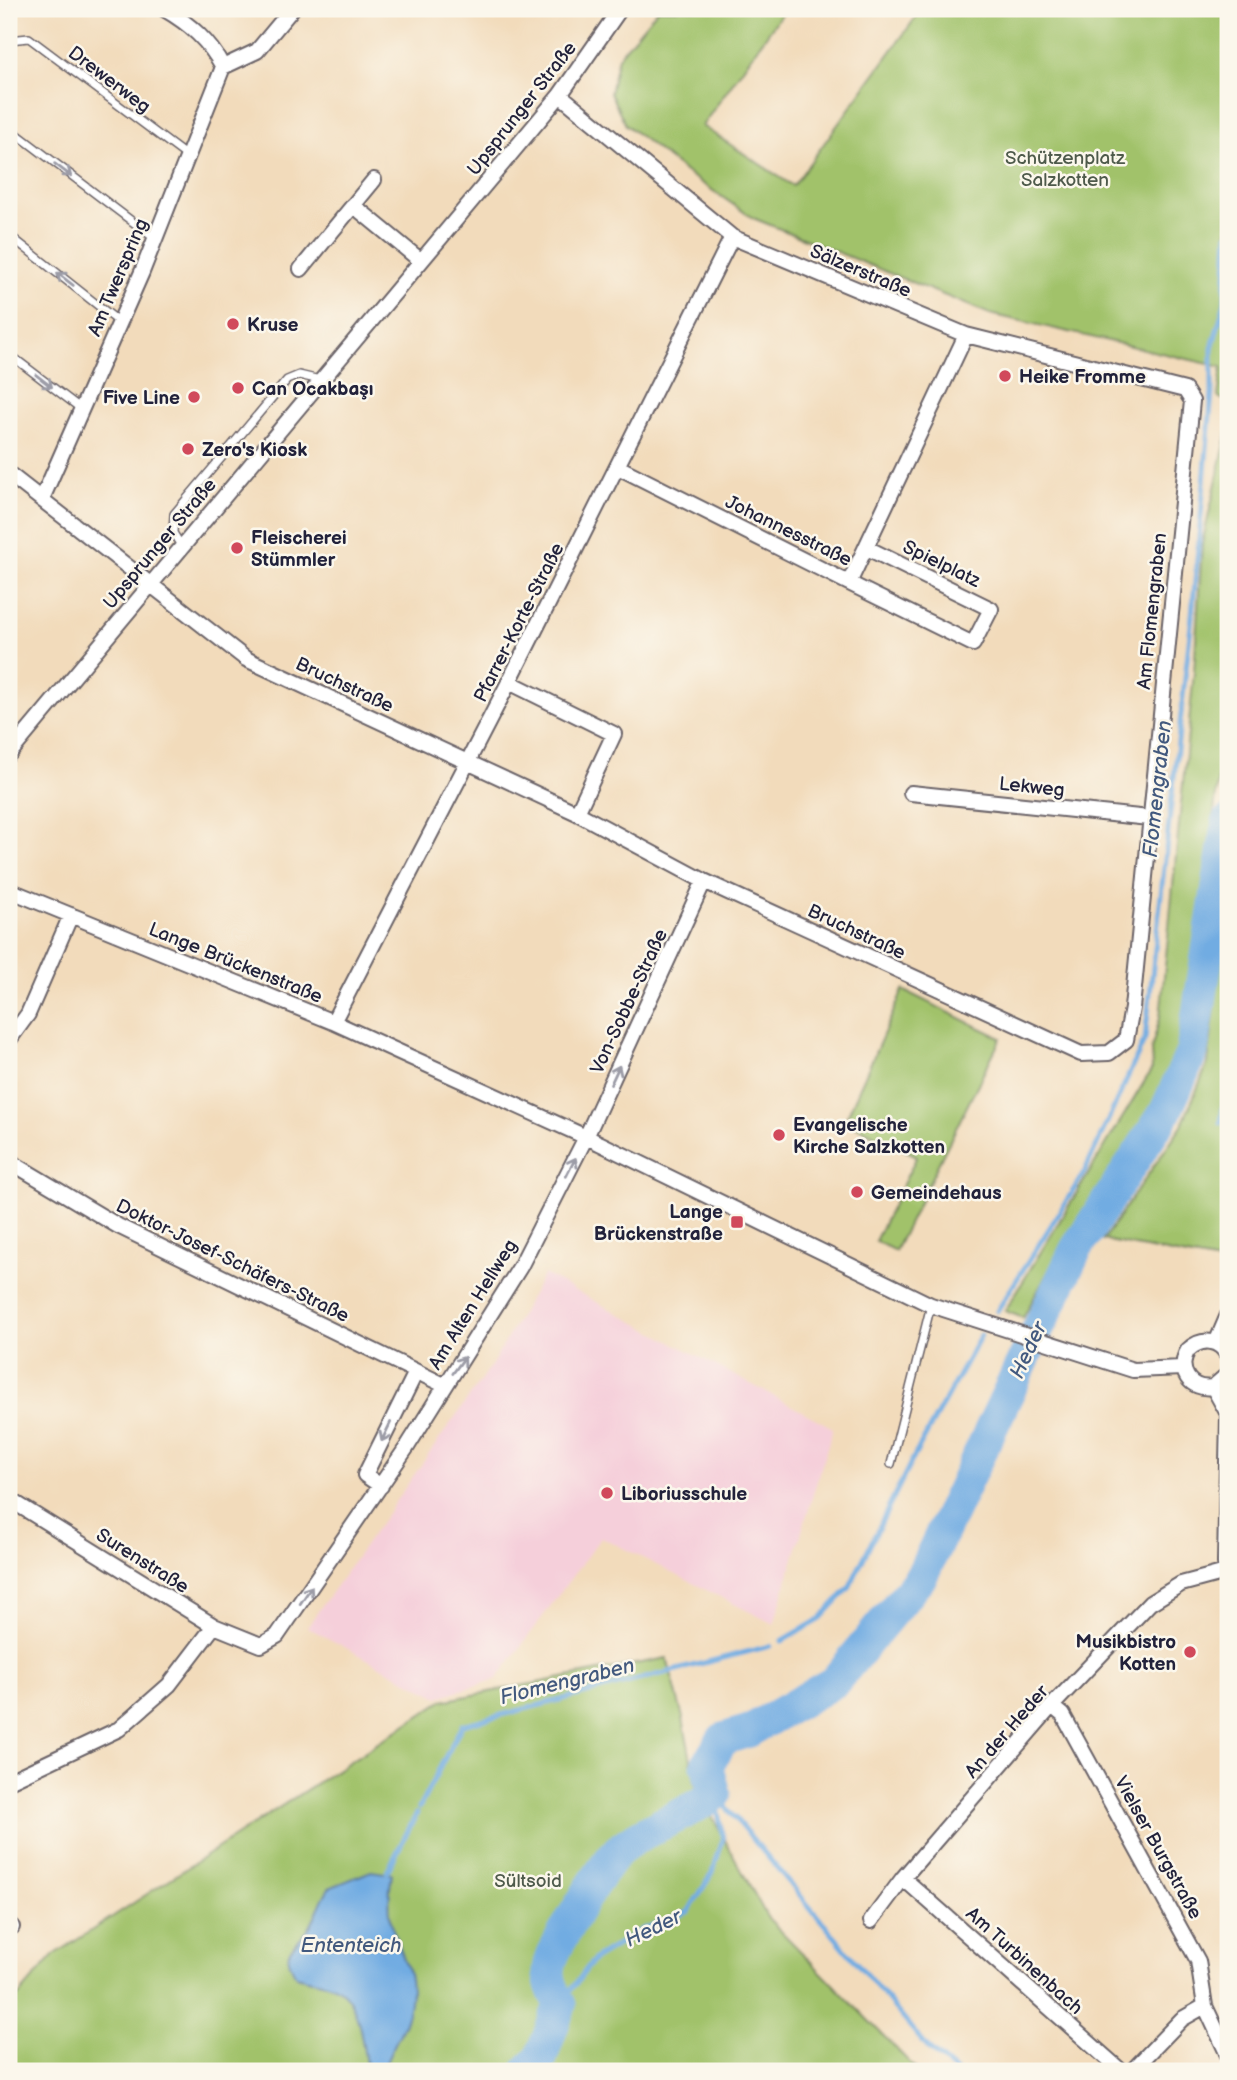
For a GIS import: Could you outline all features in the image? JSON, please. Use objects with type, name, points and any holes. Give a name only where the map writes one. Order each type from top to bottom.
[{"type":"street","points":[[164,9],[198,33],[213,48],[223,67],[257,51],[292,9]]},
{"type":"street","name":"Upsprunger Straße","points":[[9,754],[560,95],[620,9]]},
{"type":"street","name":"Am Twerspring","points":[[42,499],[189,158],[223,67]]},
{"type":"street","name":"Sälzerstraße","points":[[560,95],[732,237],[966,335],[1185,390],[1191,394]]},
{"type":"street","points":[[301,269],[374,180]]},
{"type":"street","points":[[353,205],[421,261]]},
{"type":"street","name":"Pfarrer-Korte-Straße","points":[[333,1022],[509,682],[732,237]]},
{"type":"street","name":"Johannesstraße","points":[[618,467],[849,583],[966,335]]},
{"type":"street","name":"Am Flomengraben","points":[[1126,1040],[1191,394]]},
{"type":"street","name":"Bruchstraße","points":[[9,474],[246,659],[577,813],[704,881],[1081,1054],[1110,1053],[1126,1040]]},
{"type":"street","name":"Spielplatz","points":[[849,583],[974,644],[991,610],[867,548]]},
{"type":"street","points":[[509,682],[614,734],[577,813]]},
{"type":"street","name":"Lekweg","points":[[911,793],[1149,818]]},
{"type":"street","name":"Von-Sobbe-Straße","points":[[586,1137],[704,881]]},
{"type":"street","name":"Lange Brückenstraße","points":[[9,890],[333,1022],[586,1137],[931,1306],[1133,1370],[1183,1368]]},
{"type":"street","points":[[9,1040],[28,1014],[71,915]]},
{"type":"street","name":"Am Alten Hellweg","points":[[261,1645],[277,1636],[381,1486],[520,1267],[586,1137]]},
{"type":"street","name":"Doktor-Josef-Schäfers-Straße","points":[[9,1161],[118,1226],[444,1385]]},
{"type":"street","points":[[1216,1343],[1228,1315]]},
{"type":"street","points":[[1228,1356],[1216,1343],[1205,1341],[1192,1346],[1184,1355],[1183,1368],[1193,1384],[1213,1387],[1228,1374]]},
{"type":"street","name":"Am Alten Hellweg","points":[[381,1486],[365,1475],[416,1371]]},
{"type":"street","points":[[1213,1387],[1228,1413],[1227,1577]]},
{"type":"street","name":"Surenstraße","points":[[9,1499],[214,1626],[261,1645]]},
{"type":"street","name":"An der Heder","points":[[871,1921],[903,1878],[1052,1706],[1150,1603],[1181,1584],[1227,1577]]},
{"type":"street","points":[[9,1781],[119,1729],[169,1685],[214,1626]]},
{"type":"street","name":"Vielser Burgstraße","points":[[1052,1706],[1063,1715],[1173,1910],[1198,1961],[1205,2006],[1228,2055]]},
{"type":"street","name":"Am Turbinenbach","points":[[903,1878],[1121,2071]]},
{"type":"street","points":[[1132,2071],[1182,2020],[1205,2006]]},
{"type":"lane","name":"Drewerweg","points":[[9,40],[29,38],[189,158]]},
{"type":"lane","points":[[9,128],[154,238]]},
{"type":"lane","points":[[9,234],[119,322]]},
{"type":"lane","points":[[9,354],[80,408]]},
{"type":"lane","points":[[182,547],[173,533],[174,514],[287,380],[299,376],[320,380]]},
{"type":"lane","points":[[891,1464],[931,1306]]},
{"type":"shaded area","name":"Liboriusschule","points":[[544,1274],[833,1428],[774,1624],[601,1537],[497,1679],[438,1697],[307,1627],[491,1366]]},
{"type":"green space","name":"Schützenplatz Salzkotten","points":[[658,9],[785,9],[702,126],[793,186],[922,9],[1228,9],[1228,402],[1218,397],[1222,367],[990,314],[753,218],[684,171],[626,125],[610,93],[618,57]]},
{"type":"green space","points":[[1228,431],[1228,700],[1186,1032],[1178,1062],[1167,1086],[1064,1243],[1023,1318],[1005,1311],[1152,1069],[1151,1050],[1160,1017],[1194,672],[1202,544]]},
{"type":"green space","points":[[1228,900],[1228,1197],[1219,1262],[1103,1240],[1182,1125],[1208,1063]]},
{"type":"green space","points":[[903,990],[1001,1038],[895,1251],[875,1241],[917,1156],[845,1121]]},
{"type":"green space","name":"Sültsoid","points":[[667,1658],[683,1718],[696,1787],[767,1917],[918,2071],[9,2071],[9,2007],[54,1955],[442,1701]]},
{"type":"water","name":"Ententeich","points":[[371,1871],[392,1874],[389,1898],[391,1923],[411,1983],[408,2014],[383,2071],[367,2071],[359,2024],[350,2001],[330,1984],[296,1976],[289,1960],[290,1950],[311,1924],[329,1888]]},
{"type":"waterway","name":"Flomengraben","points":[[997,1311],[1084,1173],[1145,1039],[1192,615],[1212,393],[1212,348],[1225,302],[1228,235]]},
{"type":"waterway","name":"Heder","points":[[528,2071],[541,2058],[560,2005],[551,1985],[550,1964],[581,1903],[614,1855],[632,1840],[715,1794],[707,1765],[723,1739],[749,1731],[834,1682],[921,1577],[1076,1249],[1165,1113],[1192,1052],[1228,822]]},
{"type":"waterway","points":[[1221,1123],[1228,1076]]},
{"type":"waterway","name":"Flomengraben","points":[[782,1641],[820,1619],[849,1588],[910,1464],[981,1335]]},
{"type":"waterway","name":"Flomengraben","points":[[419,1808],[462,1725],[770,1646]]},
{"type":"waterway","points":[[715,1794],[928,2048],[955,2071]]},
{"type":"waterway","name":"Heder","points":[[560,2005],[594,1959],[643,1929],[688,1912],[713,1872],[723,1838],[715,1797]]},
{"type":"waterway","name":"Flomengraben","points":[[387,1872],[417,1813]]},
{"type":"place","name":"Kruse","points":[[233,324]]},
{"type":"place","name":"Heike Fromme","points":[[1005,376]]},
{"type":"place","name":"Can Ocakbaşı","points":[[238,388]]},
{"type":"place","name":"Five Line","points":[[194,397]]},
{"type":"place","name":"Zero's Kiosk","points":[[188,449]]},
{"type":"place","name":"Fleischerei Stümmler","points":[[237,548]]},
{"type":"place","name":"Evangelische Kirche Salzkotten","points":[[779,1135]]},
{"type":"place","name":"Gemeindehaus","points":[[857,1192]]},
{"type":"place","name":"Lange Brückenstraße","points":[[737,1222]]},
{"type":"place","name":"Liboriusschule","points":[[607,1493]]},
{"type":"place","name":"Musikbistro Kotten","points":[[1190,1652]]}]
